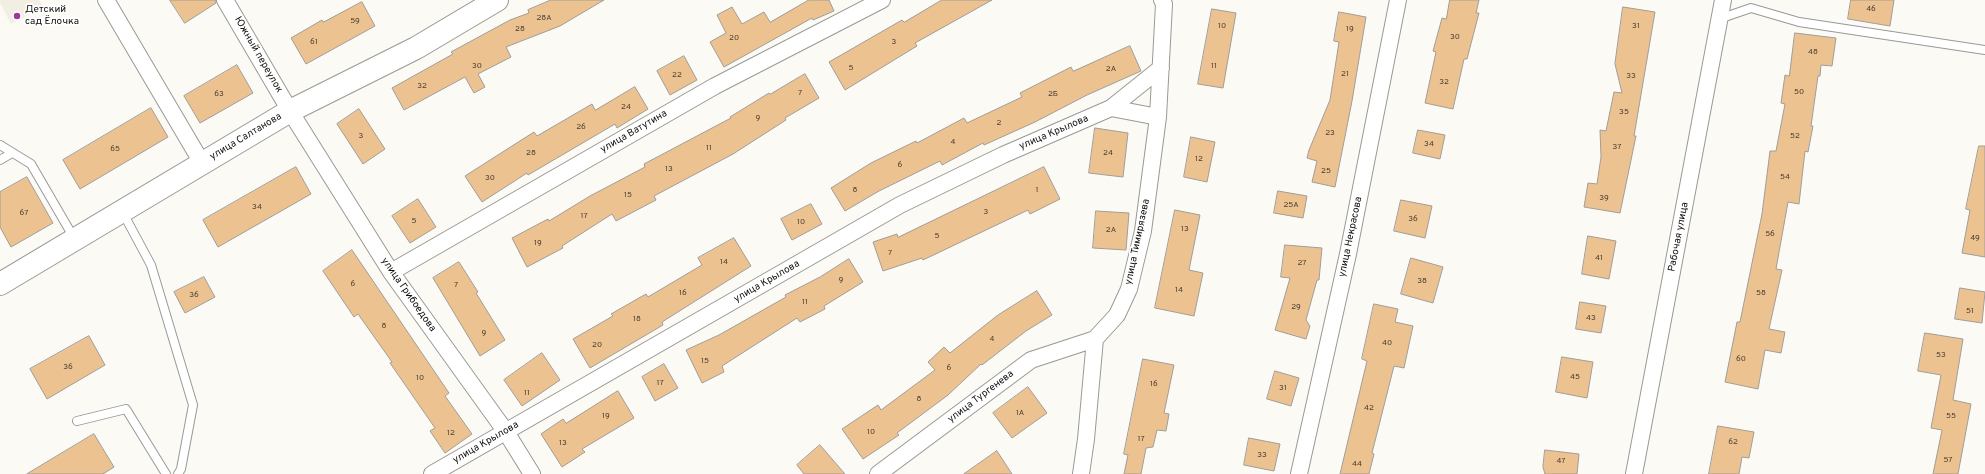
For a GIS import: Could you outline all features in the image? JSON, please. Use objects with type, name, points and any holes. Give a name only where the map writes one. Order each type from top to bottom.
[{"type":"main road","name":"улица Салтанова","points":[[0,284],[290,111],[416,48],[497,0]]},
{"type":"street","points":[[106,0],[202,163]]},
{"type":"street","name":"Южный переулок","points":[[225,0],[290,111]]},
{"type":"street","name":"улица Ватутина","points":[[391,272],[715,86],[882,0]]},
{"type":"street","name":"улица Тимирязева","points":[[1095,339],[1117,315],[1129,289],[1142,231],[1158,117],[1164,4],[1162,0]]},
{"type":"street","name":"улица Некрасова","points":[[1299,474],[1348,254],[1398,0]]},
{"type":"street","name":"Рабочая улица","points":[[1634,474],[1719,19],[1724,0]]},
{"type":"street","name":"улица Крылова","points":[[432,474],[900,205],[1002,155],[1111,108],[1161,68]]},
{"type":"street","points":[[1111,108],[1158,117]]},
{"type":"street","name":"улица Грибоедова","points":[[290,111],[391,272],[506,432],[532,474]]},
{"type":"street","points":[[1081,474],[1086,439],[1095,339]]},
{"type":"street","name":"улица Тургенева","points":[[878,474],[1031,360],[1095,339]]},
{"type":"lane","points":[[1746,0],[1751,8]]},
{"type":"lane","points":[[1719,19],[1751,8],[1799,22],[1985,50]]},
{"type":"lane","points":[[0,145],[31,164],[74,239]]},
{"type":"lane","points":[[0,160],[12,153]]},
{"type":"lane","points":[[122,212],[151,265],[193,405],[181,469],[178,474]]},
{"type":"lane","points":[[77,421],[126,409],[166,474]]},
{"type":"shaded area","name":"Детский сад Ёлочка","points":[[0,0],[39,0],[43,7],[11,24],[0,3]]},
{"type":"building","points":[[170,0],[216,0],[216,3],[185,23]]},
{"type":"building","points":[[551,0],[604,0],[560,26],[506,47],[511,57],[478,74],[485,87],[474,93],[465,77],[404,110],[392,88],[453,54],[451,52],[510,20],[529,13],[528,10]]},
{"type":"building","points":[[809,0],[829,0],[834,11],[813,20],[812,18],[724,67],[710,42],[726,33],[717,15],[732,7],[742,24],[764,12],[770,22]]},
{"type":"building","points":[[942,0],[992,0],[915,43],[917,46],[845,90],[829,62],[902,20],[904,22]]},
{"type":"building","points":[[1450,0],[1479,0],[1476,13],[1479,13],[1467,59],[1464,59],[1453,109],[1425,103],[1436,52],[1433,51],[1442,18],[1446,19]]},
{"type":"building","points":[[1851,0],[1894,0],[1890,26],[1848,19]]},
{"type":"building","points":[[362,2],[375,26],[306,64],[291,38],[322,20],[323,22]]},
{"type":"building","points":[[1623,7],[1655,12],[1634,136],[1636,136],[1620,213],[1584,207],[1588,183],[1597,184],[1601,157],[1600,130],[1606,131],[1614,92],[1622,93],[1615,64]]},
{"type":"building","points":[[1212,9],[1236,13],[1223,88],[1198,84]]},
{"type":"building","points":[[1339,12],[1366,17],[1352,101],[1335,187],[1312,182],[1317,161],[1307,158],[1330,100],[1339,42],[1334,41]]},
{"type":"building","points":[[1795,33],[1836,38],[1832,66],[1821,65],[1820,76],[1818,76],[1811,126],[1813,126],[1808,152],[1805,151],[1799,204],[1788,202],[1776,269],[1782,270],[1769,329],[1785,332],[1781,353],[1765,350],[1758,389],[1725,382],[1737,322],[1740,322],[1762,214],[1770,151],[1776,151],[1785,104],[1781,103],[1785,75],[1789,76]]},
{"type":"building","points":[[1130,46],[1141,71],[1087,95],[1035,122],[984,145],[983,143],[942,165],[940,161],[879,191],[845,211],[831,188],[871,163],[916,141],[917,143],[964,118],[967,123],[1022,97],[1020,93],[1071,67],[1073,71]]},
{"type":"building","points":[[684,56],[697,80],[670,95],[657,71]]},
{"type":"building","points":[[237,65],[253,93],[200,123],[184,96]]},
{"type":"building","points":[[805,74],[819,98],[785,118],[786,120],[733,154],[654,196],[656,200],[616,221],[612,214],[562,246],[563,248],[527,267],[512,238],[548,219],[549,221],[590,196],[645,167],[644,164],[731,118],[730,117],[769,93],[770,94]]},
{"type":"building","points":[[635,87],[648,109],[617,128],[615,124],[528,175],[527,173],[482,202],[465,176],[534,132],[537,136],[592,104],[595,110]]},
{"type":"building","points":[[151,108],[168,137],[80,189],[63,160]]},
{"type":"building","points":[[359,109],[385,149],[363,164],[337,124]]},
{"type":"building","points":[[1095,128],[1128,133],[1123,177],[1089,173]]},
{"type":"building","points":[[1418,130],[1445,135],[1440,159],[1413,153]]},
{"type":"building","points":[[1191,137],[1215,142],[1207,182],[1184,177]]},
{"type":"building","points":[[1979,146],[1985,146],[1985,257],[1962,253],[1970,210],[1966,209]]},
{"type":"building","points":[[296,167],[311,194],[218,247],[203,220]]},
{"type":"building","points":[[1044,167],[1060,199],[1030,214],[1028,210],[923,260],[922,258],[883,271],[873,242],[897,234],[898,237]]},
{"type":"building","points":[[27,177],[53,223],[11,247],[0,227],[0,192]]},
{"type":"building","points":[[1278,191],[1307,196],[1303,218],[1274,213]]},
{"type":"building","points":[[418,199],[436,227],[410,243],[392,216]]},
{"type":"building","points":[[1401,200],[1432,206],[1425,238],[1394,231]]},
{"type":"building","points":[[811,204],[822,224],[792,240],[781,219]]},
{"type":"building","points":[[1175,210],[1200,215],[1189,270],[1203,273],[1194,316],[1155,308]]},
{"type":"building","points":[[1096,211],[1129,213],[1126,250],[1093,248]]},
{"type":"building","points":[[1588,236],[1616,241],[1609,279],[1582,274]]},
{"type":"building","points":[[734,238],[751,266],[662,322],[663,325],[590,368],[573,339],[613,316],[611,314],[646,294],[648,297],[702,265],[698,258]]},
{"type":"building","points":[[1285,245],[1322,248],[1319,280],[1317,280],[1306,320],[1310,326],[1306,339],[1275,330],[1290,278],[1281,277]]},
{"type":"building","points":[[352,250],[449,393],[445,396],[472,434],[445,453],[430,431],[435,428],[390,363],[392,362],[358,314],[354,317],[323,271]]},
{"type":"building","points":[[1411,258],[1443,267],[1433,303],[1401,294]]},
{"type":"building","points":[[849,259],[863,282],[824,306],[825,309],[800,322],[797,318],[722,366],[724,372],[702,383],[686,350],[719,335],[786,297],[785,295],[820,277]]},
{"type":"building","points":[[459,262],[505,340],[480,356],[433,278]]},
{"type":"building","points":[[204,277],[215,297],[185,313],[174,292]]},
{"type":"building","points":[[1960,288],[1985,292],[1982,323],[1955,319]]},
{"type":"building","points":[[1037,291],[1052,315],[1026,331],[982,365],[981,364],[948,395],[897,433],[899,435],[863,459],[842,429],[878,405],[881,410],[935,370],[928,362],[944,347],[950,353],[998,315]]},
{"type":"building","points":[[1580,302],[1606,306],[1601,333],[1576,329]]},
{"type":"building","points":[[1374,304],[1398,309],[1395,322],[1413,326],[1404,368],[1394,366],[1372,453],[1374,454],[1369,474],[1340,474],[1367,361],[1362,359]]},
{"type":"building","points":[[1925,333],[1963,339],[1953,400],[1971,404],[1958,474],[1933,474],[1942,430],[1931,428],[1941,375],[1918,371]]},
{"type":"building","points":[[89,336],[105,365],[47,399],[30,369]]},
{"type":"building","points":[[542,353],[560,380],[522,406],[504,380]]},
{"type":"building","points":[[1562,357],[1593,362],[1587,398],[1556,392]]},
{"type":"building","points":[[1143,359],[1174,365],[1164,413],[1169,414],[1166,431],[1157,430],[1153,447],[1146,448],[1141,474],[1124,474],[1128,455],[1124,454]]},
{"type":"building","points":[[664,364],[678,388],[655,401],[642,377]]},
{"type":"building","points":[[1275,371],[1299,378],[1291,406],[1267,399]]},
{"type":"building","points":[[1028,387],[1047,413],[1012,438],[993,413]]},
{"type":"building","points":[[618,391],[634,418],[582,449],[585,452],[562,467],[541,434],[563,419],[566,423]]},
{"type":"building","points":[[1718,426],[1754,432],[1749,458],[1742,457],[1739,474],[1709,474]]},
{"type":"building","points":[[94,434],[114,467],[103,474],[27,474]]},
{"type":"building","points":[[1249,438],[1280,444],[1274,471],[1244,465]]},
{"type":"building","points":[[820,445],[845,474],[804,474],[797,465]]},
{"type":"building","points":[[1545,450],[1579,454],[1577,474],[1545,474],[1543,467]]},
{"type":"building","points":[[997,451],[1012,474],[964,474]]},
{"type":"place","name":"Детский сад Ёлочка","points":[[17,16]]}]
